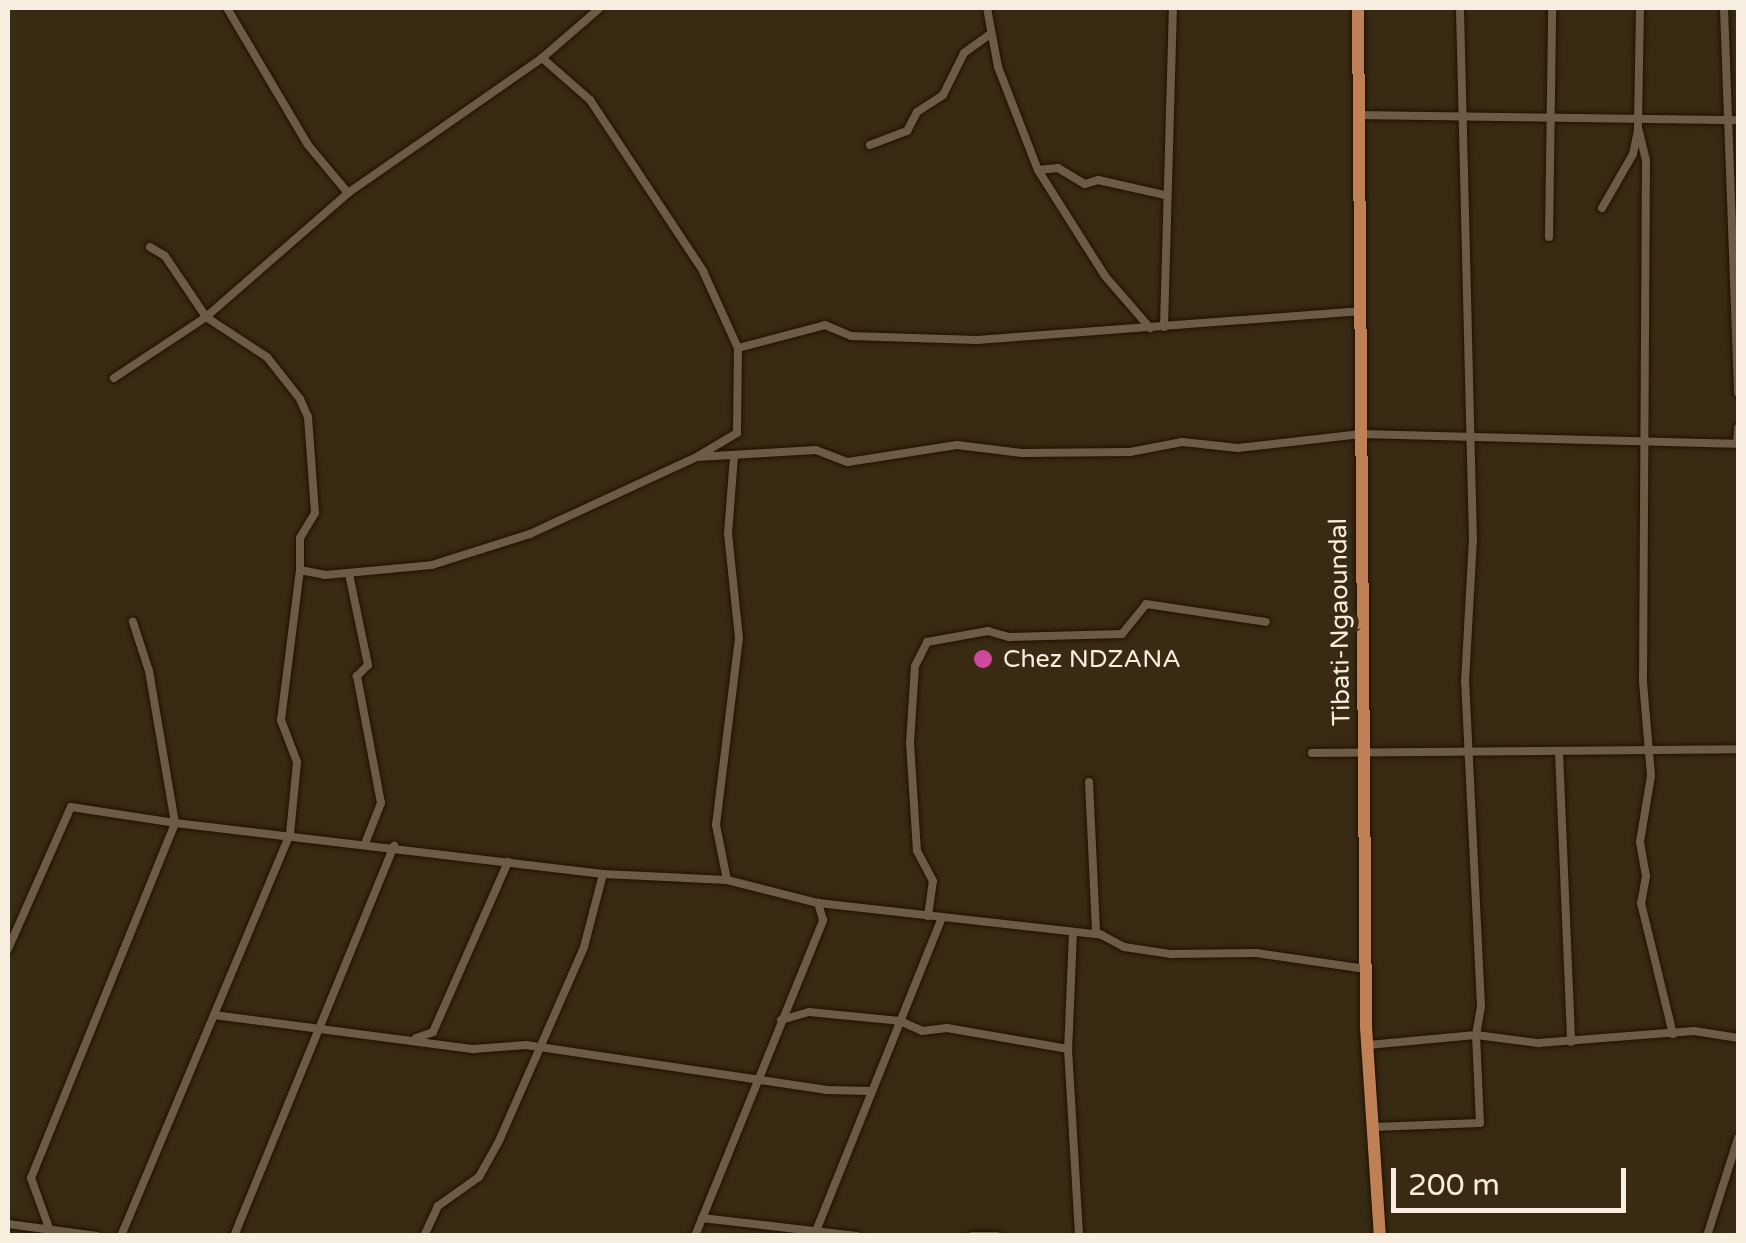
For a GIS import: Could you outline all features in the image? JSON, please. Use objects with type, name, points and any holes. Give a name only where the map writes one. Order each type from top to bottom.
[{"type":"highway","name":"Tibati-Ngaoundal","points":[[1358,8],[1366,969],[1380,1236]]},
{"type":"street","points":[[227,8],[308,145],[348,194]]},
{"type":"street","points":[[114,378],[206,317],[348,194],[542,58],[600,8]]},
{"type":"street","points":[[987,8],[990,34],[1038,170],[1106,276],[1150,328]]},
{"type":"street","points":[[1164,326],[1173,8]]},
{"type":"street","points":[[1373,1127],[1480,1123],[1476,1035],[1481,993],[1465,677],[1474,541],[1467,435],[1470,282],[1460,8]]},
{"type":"street","points":[[1550,237],[1552,8]]},
{"type":"street","points":[[1602,208],[1633,154],[1638,123],[1640,8]]},
{"type":"street","points":[[1724,8],[1725,120],[1738,392]]},
{"type":"street","points":[[870,145],[906,131],[918,112],[943,94],[964,54],[990,34]]},
{"type":"street","points":[[300,570],[349,574],[432,565],[530,534],[697,457],[737,433],[738,348],[703,272],[600,116],[542,58]]},
{"type":"street","points":[[1358,115],[1638,123],[1738,120]]},
{"type":"street","points":[[1638,123],[1646,161],[1641,440],[1648,750],[1641,913],[1670,1002],[1673,1034]]},
{"type":"street","points":[[1038,170],[1058,168],[1085,184],[1098,180],[1165,196]]},
{"type":"street","points":[[121,1236],[290,834],[297,762],[281,720],[300,570],[300,538],[315,512],[308,417],[267,357],[206,317],[165,256],[150,247]]},
{"type":"street","points":[[738,348],[825,325],[851,336],[977,340],[1360,311]]},
{"type":"street","points":[[697,457],[816,450],[848,462],[957,445],[1022,453],[1130,452],[1182,442],[1238,448],[1361,434],[1738,444],[1738,428]]},
{"type":"street","points":[[727,880],[716,825],[740,638],[728,534],[734,456]]},
{"type":"street","points":[[349,574],[368,666],[357,676],[381,803],[366,841]]},
{"type":"street","points":[[928,916],[934,881],[917,851],[910,743],[916,666],[927,642],[988,631],[1009,637],[1122,634],[1146,604],[1266,622]]},
{"type":"street","points":[[49,1228],[31,1178],[175,823],[153,690],[133,622]]},
{"type":"street","points":[[1312,753],[1471,747],[1559,752],[1738,749]]},
{"type":"street","points":[[1559,752],[1572,1042]]},
{"type":"street","points":[[1089,782],[1096,887],[1091,925],[1102,935],[1124,948],[1171,954],[1241,952],[1366,969]]},
{"type":"street","points":[[8,949],[71,808],[175,823],[366,841],[603,874],[727,880],[818,903],[1102,935]]},
{"type":"street","points":[[234,1236],[394,845]]},
{"type":"street","points":[[416,1038],[433,1032],[508,862]]},
{"type":"street","points":[[424,1236],[438,1206],[479,1177],[584,947],[603,874]]},
{"type":"street","points":[[694,1236],[823,920],[818,903]]},
{"type":"street","points":[[815,1233],[942,917]]},
{"type":"street","points":[[1073,932],[1068,1048],[1079,1236]]},
{"type":"street","points":[[781,1020],[808,1012],[900,1021],[922,1031],[947,1028],[1068,1048]]},
{"type":"street","points":[[214,1014],[232,1022],[274,1018],[474,1049],[508,1044],[872,1091]]},
{"type":"street","points":[[1368,1045],[1476,1035],[1572,1042],[1673,1034],[1738,1038]]},
{"type":"street","points":[[1707,1236],[1738,1138]]},
{"type":"street","points":[[702,1218],[857,1236]]},
{"type":"street","points":[[8,1224],[97,1236]]},
{"type":"street","points":[[972,1236],[998,1236]]},
{"type":"place","name":"Chez NDZANA","points":[[983,659]]}]
